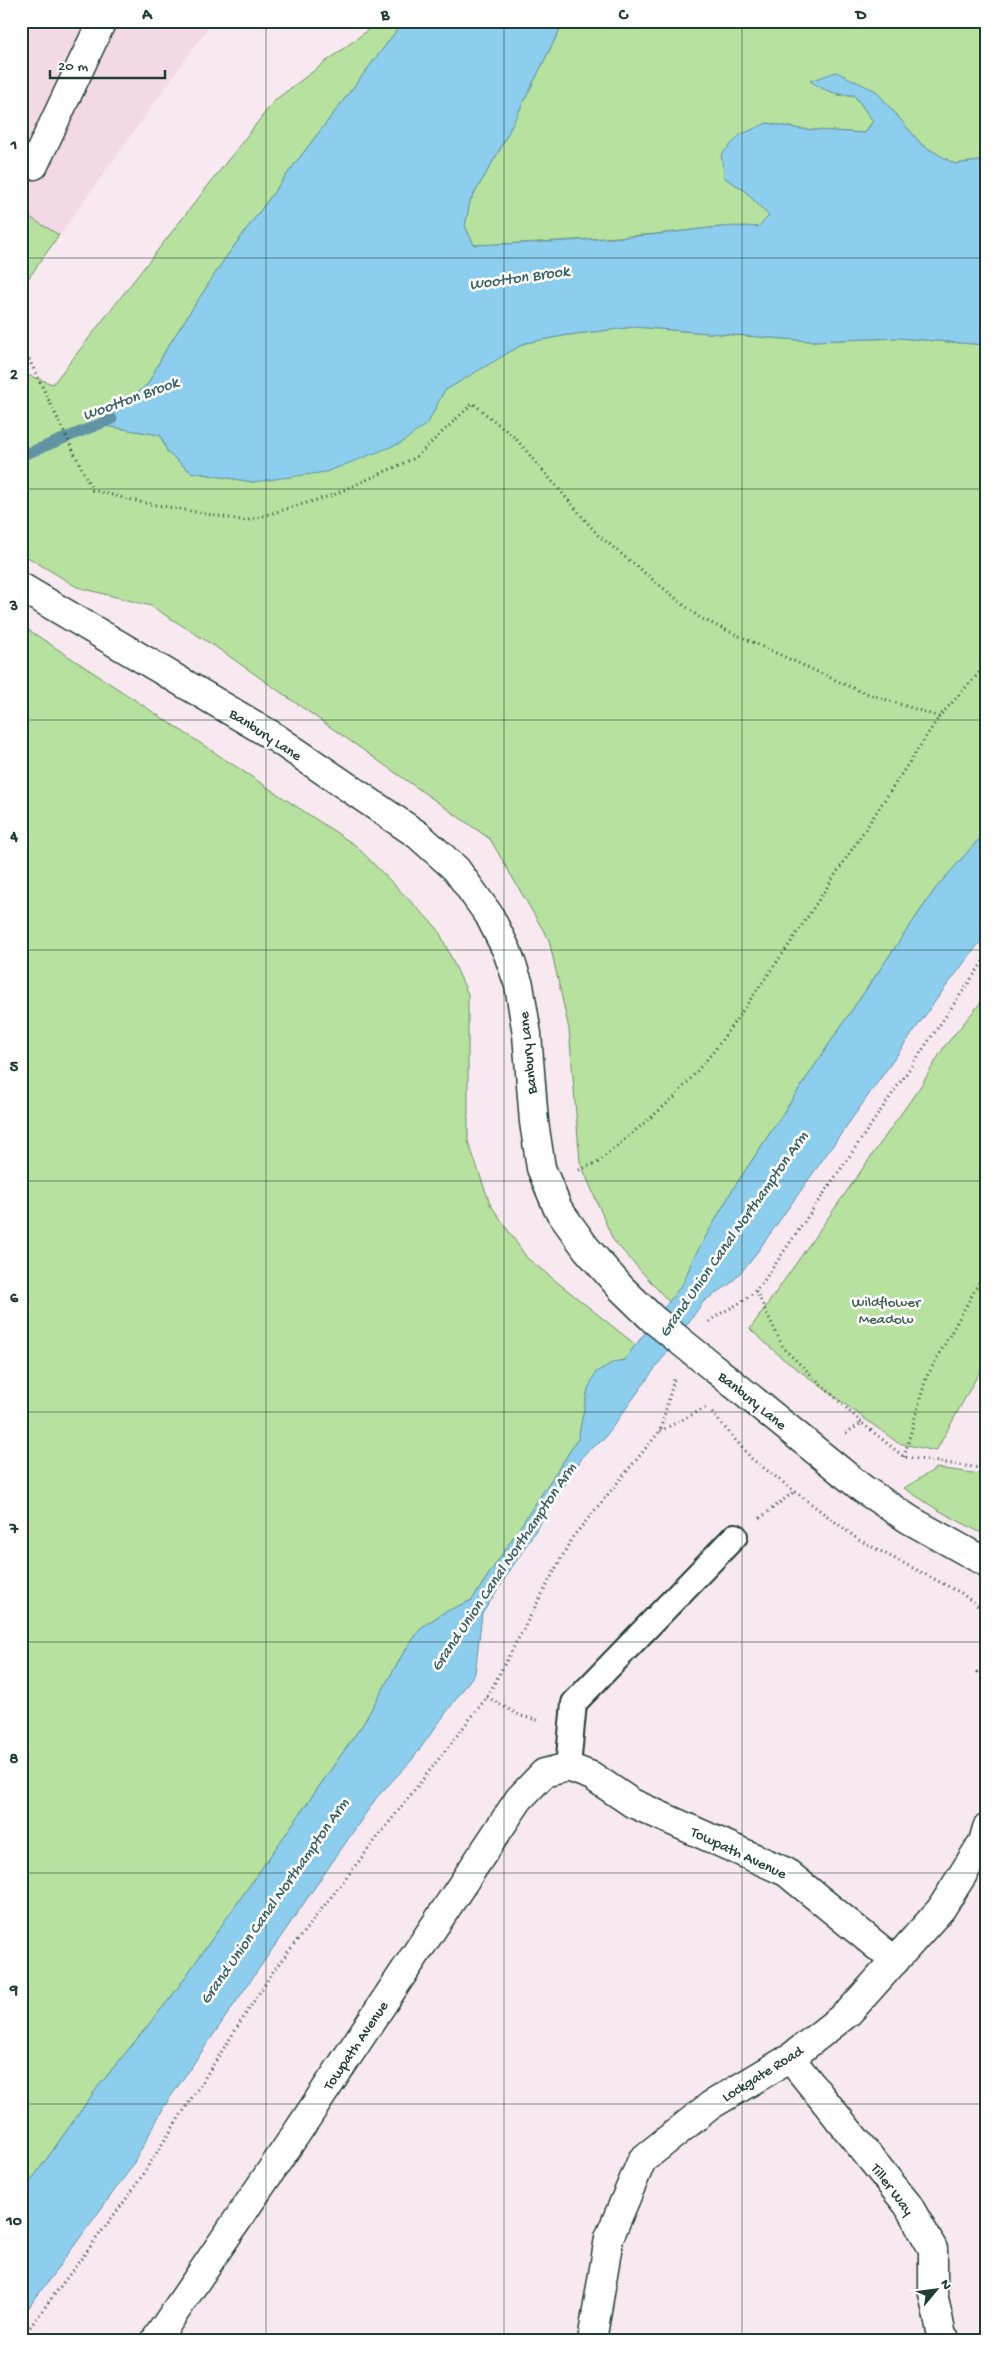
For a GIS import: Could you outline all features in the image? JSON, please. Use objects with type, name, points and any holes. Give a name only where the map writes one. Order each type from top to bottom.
[{"type":"street","points":[[34,165],[102,21]]},
{"type":"street","name":"Banbury Lane","points":[[21,587],[274,736],[418,835],[456,869],[489,915],[507,951],[519,985],[528,1043],[534,1122],[541,1168],[558,1209],[586,1248],[621,1288],[653,1319],[863,1489],[910,1520],[987,1563]]},
{"type":"street","name":"Towpath Avenue","points":[[155,2341],[302,2126],[519,1799],[544,1773],[568,1767],[592,1776],[632,1804],[786,1872],[895,1961]]},
{"type":"street","name":"Lockgate Road","points":[[592,2341],[609,2238],[642,2160],[711,2105],[790,2058],[849,2012],[940,1909],[985,1838]]},
{"type":"street","name":"Tiller Way","points":[[790,2058],[908,2205],[921,2227],[933,2249],[933,2293],[942,2336],[946,2341]]},
{"type":"lane","points":[[568,1767],[574,1703],[735,1536]]},
{"type":"path","points":[[21,354],[28,357],[92,490],[140,502],[246,521],[333,495],[415,458],[473,403],[516,438],[598,535],[700,618],[858,690],[939,717]]},
{"type":"path","points":[[548,1185],[598,1162],[675,1097],[714,1052],[790,942],[939,717],[987,664]]},
{"type":"path","points":[[703,1326],[720,1313],[747,1300],[756,1291],[987,956]]},
{"type":"path","points":[[904,1457],[926,1378],[987,1268]]},
{"type":"path","points":[[756,1291],[784,1349],[862,1423],[904,1457],[987,1469]]},
{"type":"path","points":[[660,1431],[675,1376]]},
{"type":"path","points":[[21,2339],[132,2191],[274,1970],[487,1697],[572,1538],[660,1431],[707,1407],[752,1459],[859,1540],[961,1593],[987,1613]]},
{"type":"path","points":[[816,1451],[862,1423]]},
{"type":"path","points":[[735,1536],[795,1491]]},
{"type":"path","points":[[987,1659],[978,1672],[987,1675]]},
{"type":"path","points":[[487,1697],[522,1716],[572,1730]]},
{"type":"shaded area","points":[[21,21],[222,21],[207,29],[21,289]]},
{"type":"green space","points":[[380,21],[404,21],[224,260],[165,351],[148,384],[100,425],[160,435],[168,453],[191,472],[253,482],[428,422],[444,391],[525,343],[568,335],[634,327],[810,341],[899,338],[987,345],[987,830],[936,888],[841,1026],[733,1189],[692,1261],[684,1282],[669,1302],[613,1240],[580,1162],[569,1029],[549,940],[490,839],[216,647],[151,606],[77,587],[21,553],[21,373],[53,384],[275,100]]},
{"type":"green space","points":[[564,21],[987,21],[987,160],[955,164],[922,145],[876,91],[838,95],[854,95],[873,121],[864,133],[800,129],[767,123],[725,178],[744,190],[769,216],[758,227],[720,227],[611,238],[474,245],[465,226],[470,201],[499,151]]},
{"type":"green space","points":[[21,212],[59,235],[21,289]]},
{"type":"green space","points":[[21,625],[355,845],[438,929],[468,994],[468,1141],[490,1204],[527,1258],[636,1345],[624,1360],[614,1362],[588,1389],[578,1439],[472,1600],[443,1613],[422,1627],[404,1652],[363,1724],[172,1996],[97,2088],[21,2195]]},
{"type":"green space","name":"Wildflower Meadow","points":[[987,995],[987,1358],[936,1451],[898,1443],[782,1358],[750,1329],[922,1084],[944,1047]]},
{"type":"green space","points":[[937,1468],[987,1475],[987,1536],[938,1510],[904,1488]]},
{"type":"water","points":[[404,21],[564,21],[499,151],[470,201],[465,226],[474,245],[613,238],[721,227],[758,227],[769,216],[744,190],[725,178],[721,155],[740,135],[767,123],[800,129],[865,133],[873,121],[854,95],[831,92],[810,81],[836,72],[876,91],[922,145],[955,164],[987,160],[987,345],[899,338],[810,341],[634,327],[568,335],[525,343],[444,391],[428,423],[401,443],[326,472],[253,482],[191,472],[168,453],[160,435],[99,425],[148,384],[165,351],[224,260]]},
{"type":"water","name":"Grand Union Canal Northampton Arm","points":[[987,830],[987,933],[941,993],[750,1262],[730,1284],[704,1301],[603,1440],[586,1452],[482,1614],[475,1673],[411,1761],[377,1797],[165,2105],[131,2168],[21,2318],[21,2195],[97,2088],[172,1996],[363,1724],[404,1652],[422,1627],[443,1613],[472,1600],[578,1439],[588,1389],[596,1372],[614,1362],[624,1360],[684,1282],[692,1261],[733,1189],[841,1026],[936,888]]},
{"type":"waterway","name":"Wootton Brook","points":[[21,456],[112,419]]}]
